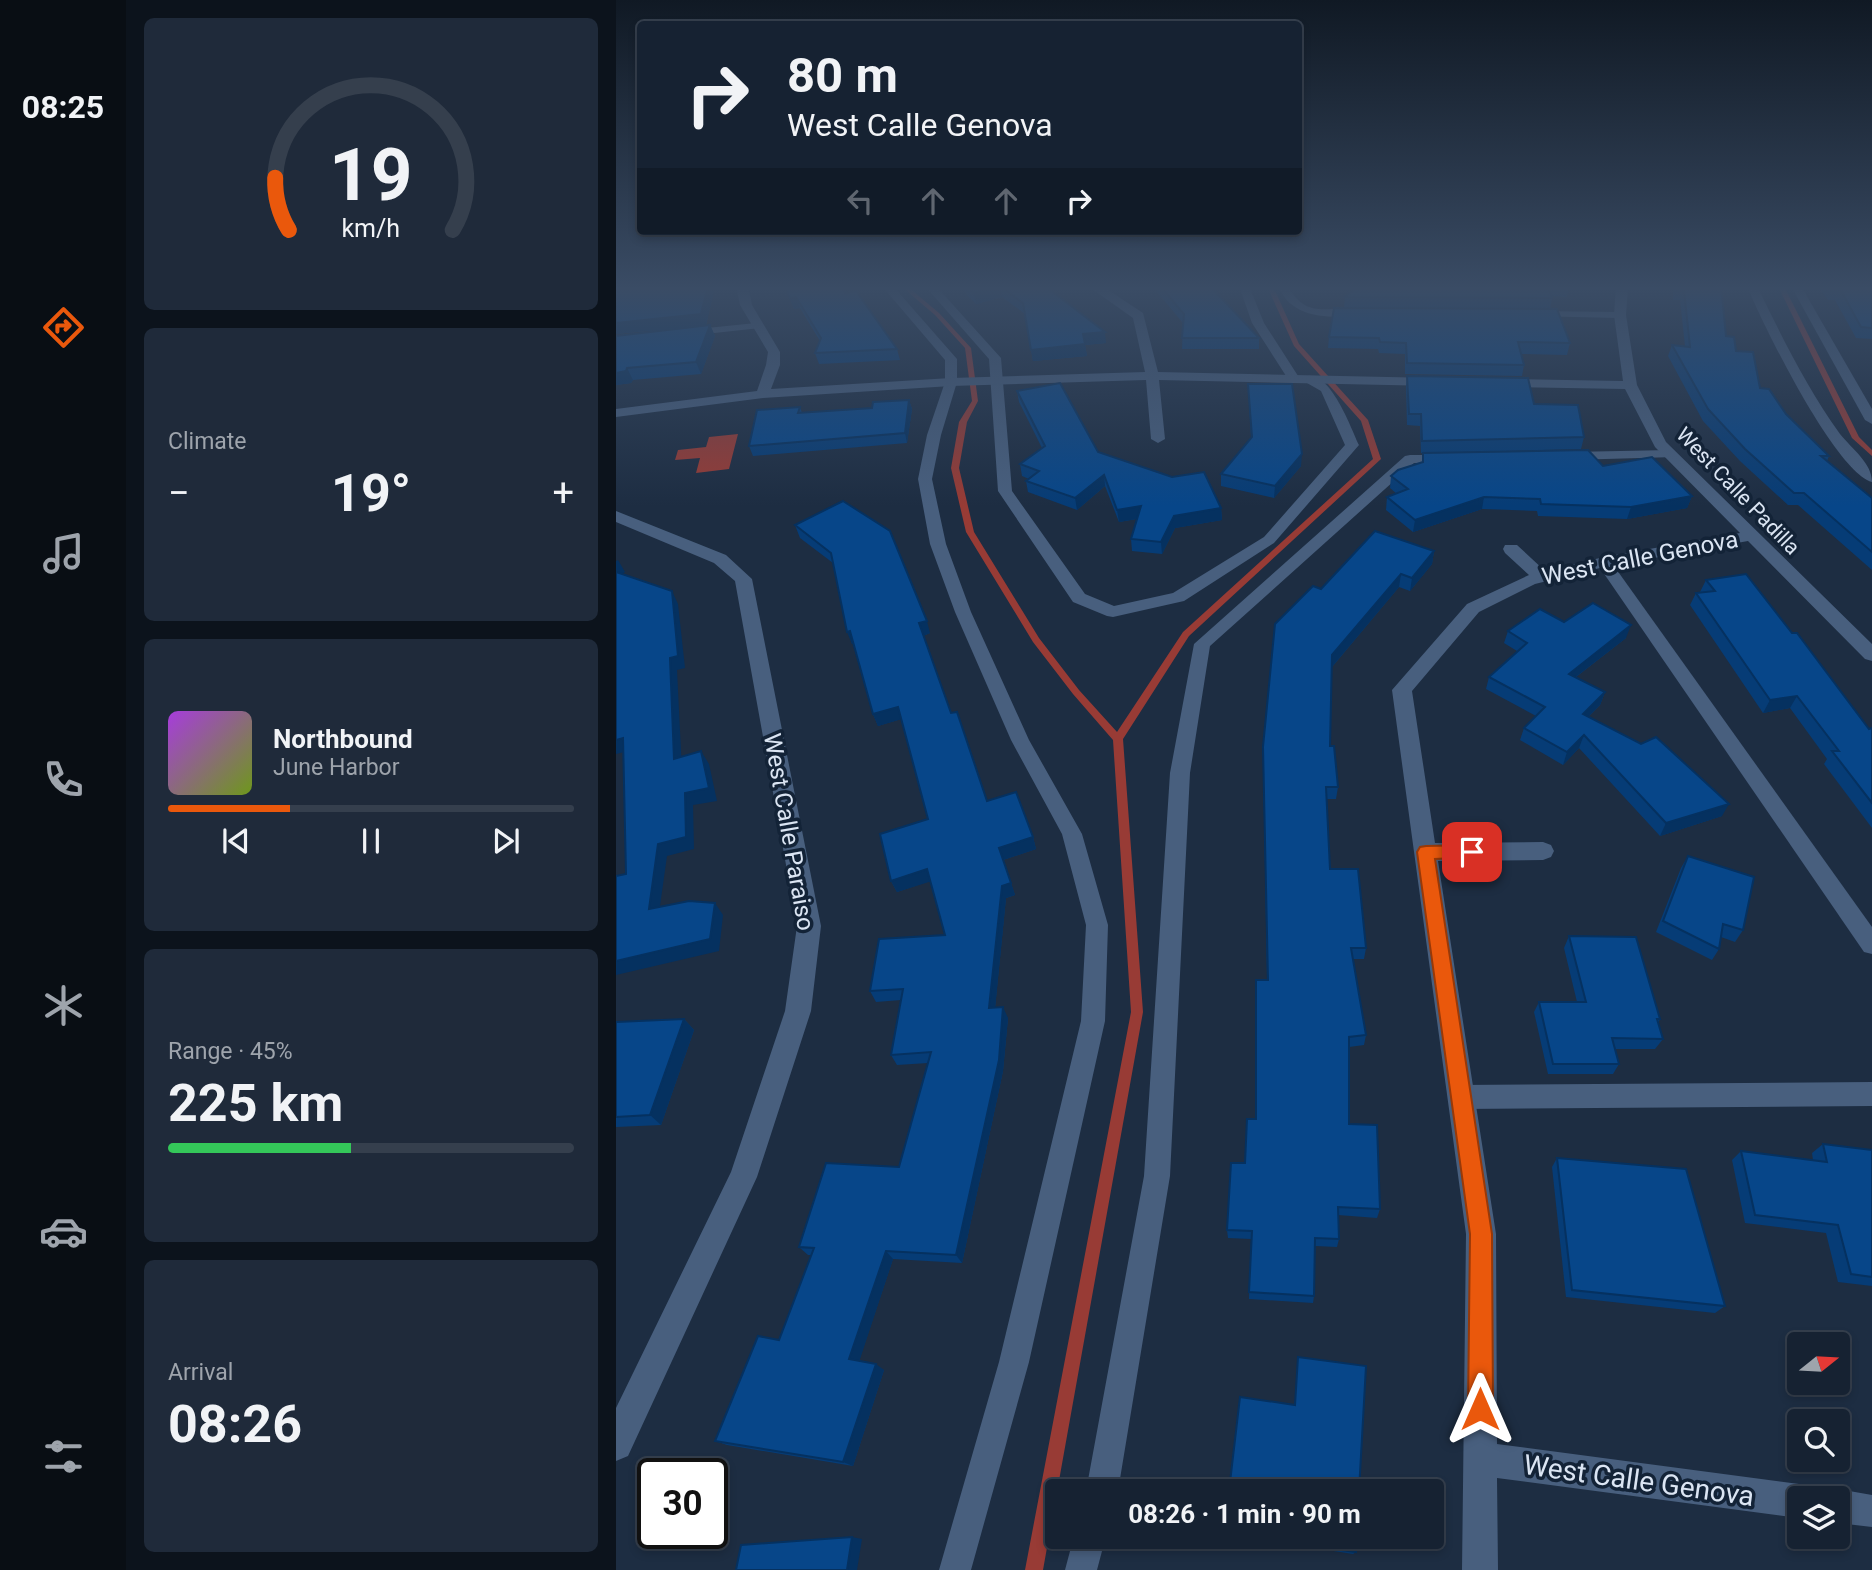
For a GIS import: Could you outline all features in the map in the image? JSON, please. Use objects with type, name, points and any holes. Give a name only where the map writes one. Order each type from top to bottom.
[{"type":"street","points":[[763,394],[773,359]]},
{"type":"street","points":[[1148,359],[1158,439]]},
{"type":"street","name":"West Calle Padilla","points":[[1626,359],[1630,385],[1660,444],[1872,656]]},
{"type":"street","points":[[616,413],[763,394],[951,382],[1152,376],[1453,382]]},
{"type":"street","points":[[1494,383],[1630,385]]},
{"type":"street","name":"West Calle Paraiso","points":[[616,516],[720,559],[743,579],[809,926],[798,1011],[743,1177],[616,1444]]},
{"type":"street","name":"West Calle Genova","points":[[1480,1570],[1481,1234],[1402,690],[1473,608],[1529,580],[1604,562],[1750,536]]},
{"type":"street","points":[[1511,550],[1541,578]]},
{"type":"street","points":[[1426,852],[1543,851]]},
{"type":"street","name":"West Calle Genova","points":[[1480,1459],[1787,1499]]},
{"type":"lane","points":[[951,359],[951,382],[934,435],[925,479],[938,544],[963,612],[1020,740],[1072,834],[1097,925],[1093,1021],[1014,1362],[955,1570]]},
{"type":"lane","points":[[995,359],[1005,491],[1079,598],[1113,612],[1178,597],[1269,540],[1352,445],[1326,389],[1304,379],[1288,359]]},
{"type":"lane","points":[[1791,359],[1821,416],[1858,466],[1872,478]]},
{"type":"lane","points":[[1838,359],[1872,420]]},
{"type":"lane","points":[[1547,456],[1670,454]]},
{"type":"lane","points":[[1104,1479],[1157,1176],[1180,773],[1202,644],[1410,459],[1465,458]]},
{"type":"lane","points":[[1604,562],[1872,945]]},
{"type":"lane","points":[[1460,1097],[1872,1094]]},
{"type":"lane","points":[[1081,1570],[1087,1549]]},
{"type":"shaded area","points":[[738,434],[729,469],[696,473],[700,458],[675,460],[678,450],[706,447],[709,437]]},
{"type":"building","points":[[616,359],[697,359],[696,362],[627,368],[626,371],[616,373]]},
{"type":"building","points":[[1407,359],[1523,359],[1524,365],[1407,363]]},
{"type":"building","points":[[1680,359],[1754,359],[1760,388],[1769,389],[1786,414],[1829,456],[1821,456],[1872,498],[1872,552],[1804,493],[1794,493],[1745,449],[1708,409]]},
{"type":"building","points":[[1407,376],[1528,378],[1534,404],[1578,405],[1584,437],[1422,441],[1421,414],[1409,414]]},
{"type":"building","points":[[1060,383],[1098,452],[1172,477],[1204,472],[1221,508],[1174,516],[1161,542],[1131,539],[1141,506],[1117,510],[1104,475],[1075,498],[1026,481],[1039,471],[1020,464],[1045,446],[1017,391]]},
{"type":"building","points":[[1248,384],[1292,384],[1302,454],[1275,486],[1221,474],[1252,437]]},
{"type":"building","points":[[909,400],[905,433],[749,446],[757,410],[800,407],[798,413],[872,408],[873,402]]},
{"type":"building","points":[[1588,450],[1603,466],[1652,457],[1692,496],[1631,507],[1541,504],[1540,499],[1484,497],[1415,520],[1387,497],[1408,489],[1391,476],[1398,470],[1423,462],[1423,453]]},
{"type":"building","points":[[843,501],[890,531],[927,621],[919,623],[951,713],[957,712],[987,801],[1016,792],[1033,837],[999,848],[1011,883],[1002,886],[989,1008],[1003,1007],[999,1060],[956,1255],[886,1251],[849,1359],[876,1364],[843,1462],[715,1441],[758,1336],[779,1340],[814,1248],[799,1247],[826,1163],[899,1167],[931,1052],[891,1055],[903,989],[870,991],[879,939],[945,935],[927,869],[891,881],[880,834],[928,819],[898,707],[873,714],[850,631],[847,632],[831,553],[795,525]]},
{"type":"building","points":[[1375,531],[1434,551],[1412,578],[1401,574],[1332,655],[1330,746],[1334,746],[1338,787],[1326,787],[1330,869],[1358,869],[1366,948],[1351,948],[1366,1035],[1349,1037],[1349,1124],[1377,1125],[1380,1209],[1338,1207],[1339,1239],[1315,1238],[1314,1296],[1249,1292],[1252,1231],[1227,1230],[1231,1163],[1245,1163],[1247,1119],[1256,1119],[1256,980],[1268,980],[1263,747],[1275,624],[1313,586],[1321,589]]},
{"type":"building","points":[[616,572],[672,591],[678,656],[670,658],[674,759],[701,751],[709,788],[685,793],[686,837],[658,844],[649,909],[689,901],[715,903],[710,939],[616,961],[616,876],[626,874],[623,738],[616,740]]},
{"type":"building","points":[[1746,574],[1792,633],[1797,633],[1869,729],[1872,728],[1872,803],[1832,751],[1839,751],[1797,696],[1770,700],[1696,593],[1715,591],[1706,580]]},
{"type":"building","points":[[1593,603],[1631,625],[1569,674],[1605,692],[1583,714],[1641,744],[1656,737],[1729,804],[1666,823],[1584,735],[1567,752],[1524,728],[1545,707],[1489,677],[1527,643],[1508,631],[1540,609],[1564,622]]},
{"type":"building","points":[[1688,856],[1754,877],[1743,930],[1723,924],[1719,949],[1663,921]]},
{"type":"building","points":[[1569,936],[1636,937],[1660,1019],[1657,1019],[1663,1039],[1612,1038],[1619,1064],[1553,1064],[1539,1002],[1586,1002]]},
{"type":"building","points":[[684,1019],[650,1115],[616,1117],[616,1022]]},
{"type":"building","points":[[1823,1144],[1872,1150],[1872,1277],[1851,1274],[1838,1225],[1755,1215],[1741,1151],[1827,1162]]},
{"type":"building","points":[[1557,1158],[1686,1169],[1725,1306],[1572,1290]]},
{"type":"building","points":[[1298,1357],[1366,1366],[1360,1479],[1230,1479],[1240,1397],[1295,1405]]},
{"type":"building","points":[[852,1537],[847,1570],[736,1570],[741,1545]]},
{"type":"waterway","points":[[969,359],[975,401],[963,422],[955,468],[970,532],[1036,640],[1076,692],[1118,739]]},
{"type":"waterway","points":[[1118,739],[1186,634],[1377,459],[1364,420],[1309,359]]},
{"type":"waterway","points":[[1817,359],[1856,438],[1872,454]]},
{"type":"waterway","points":[[1034,1570],[1137,1012],[1118,739]]},
{"type":"route","points":[[1472,852],[1426,852],[1481,1234],[1480,1409]]}]
